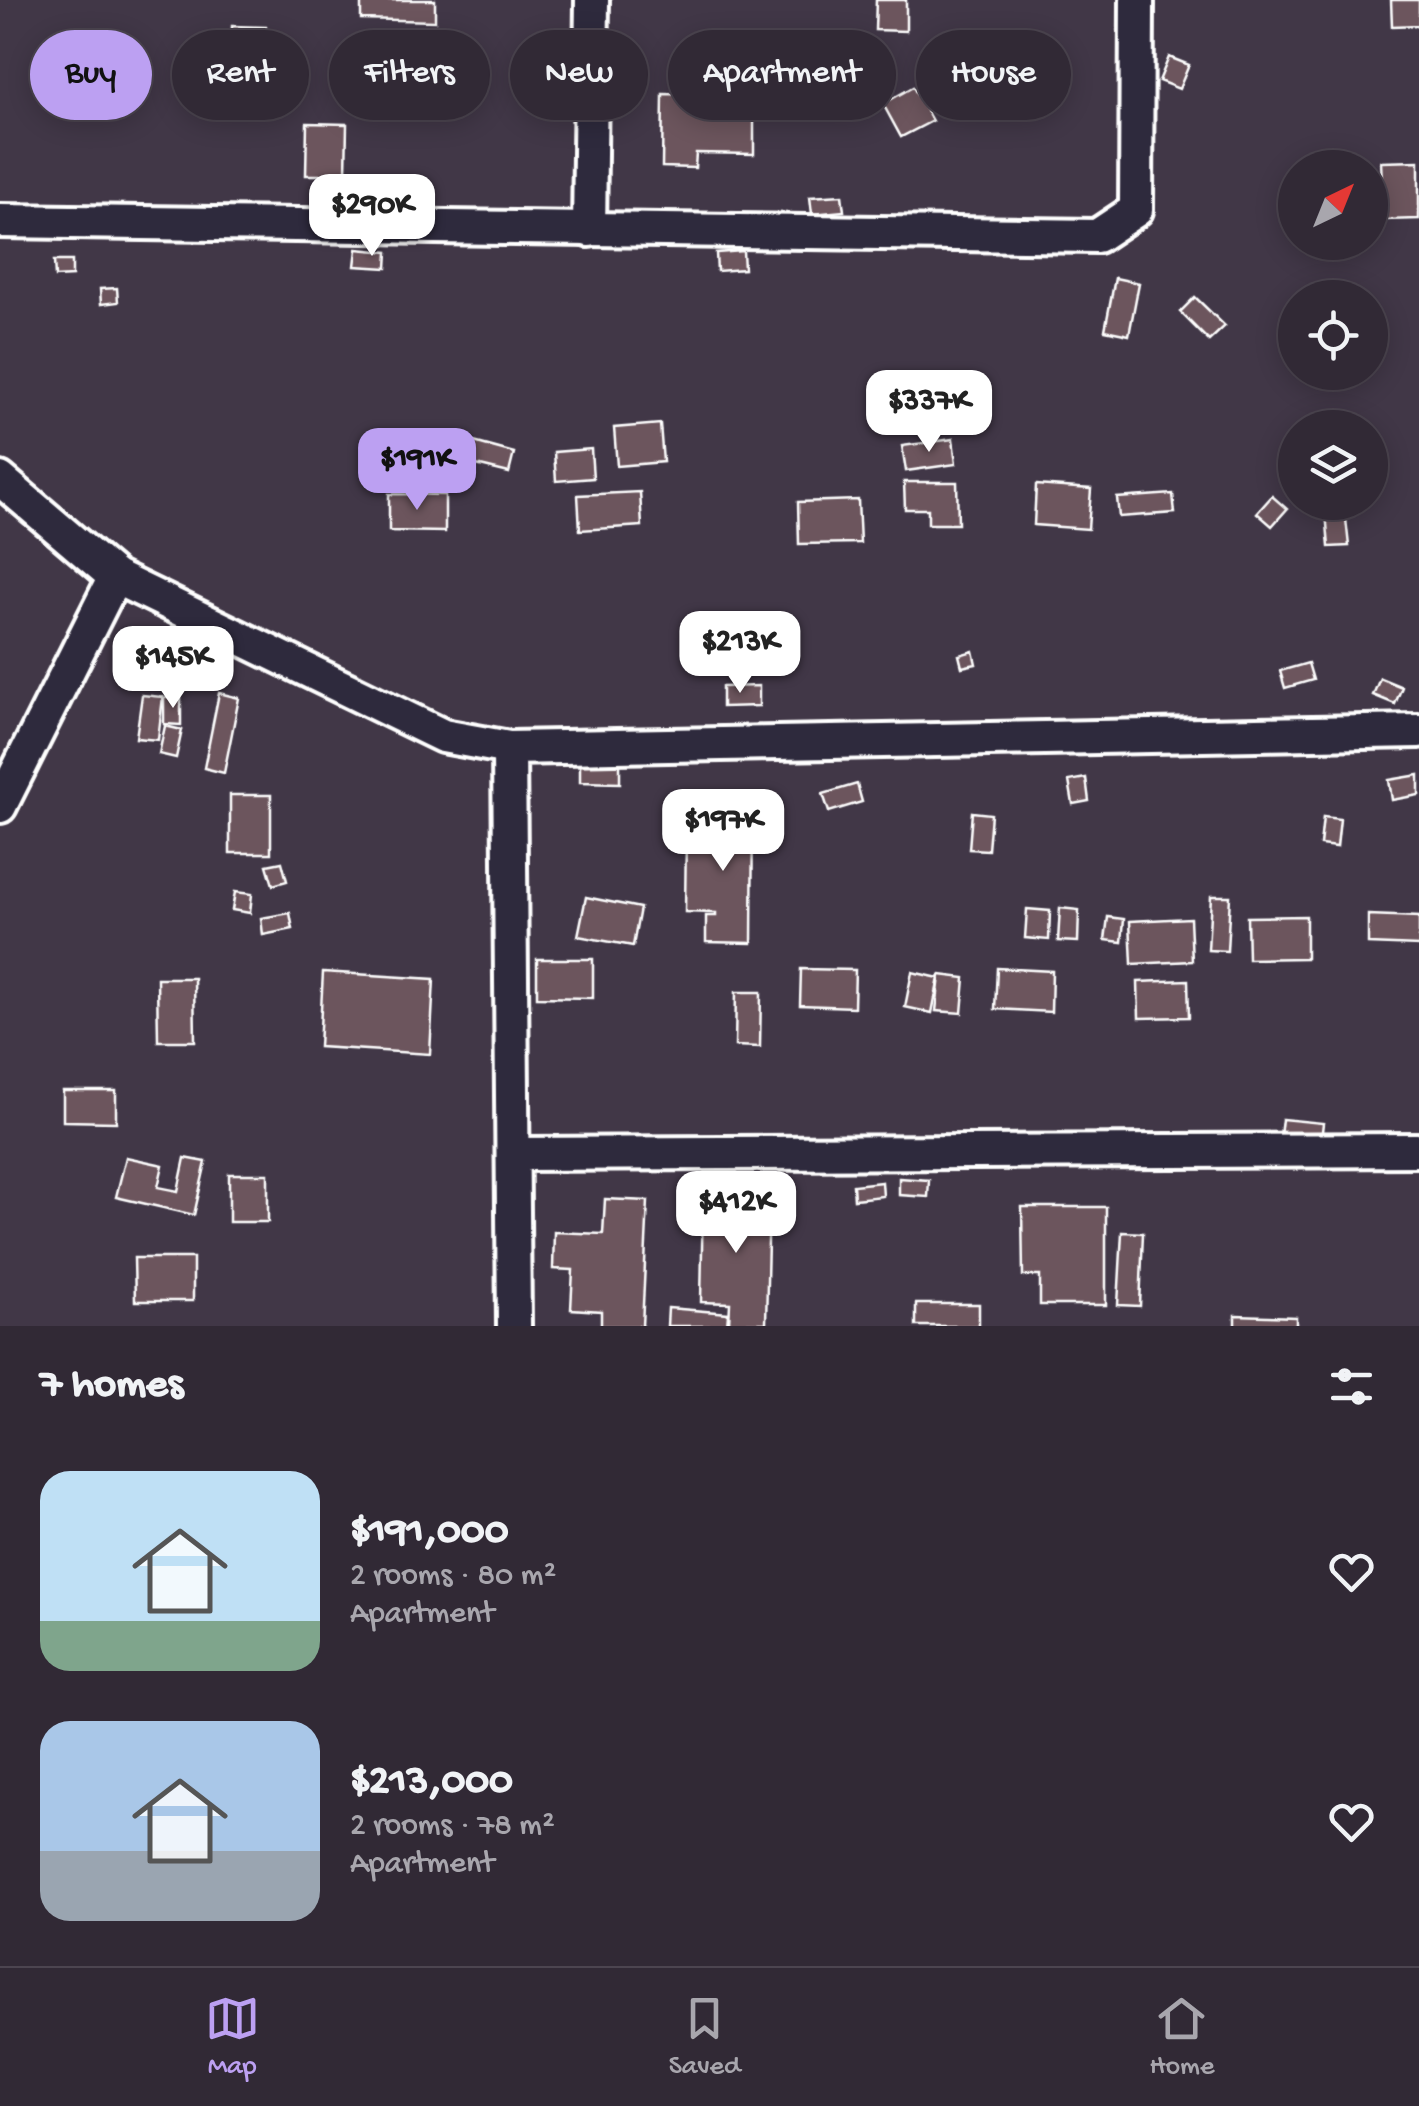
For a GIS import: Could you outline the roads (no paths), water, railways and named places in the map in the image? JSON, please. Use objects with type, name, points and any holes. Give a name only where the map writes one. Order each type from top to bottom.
[{"type":"street","points":[[589,230],[592,0]]},
{"type":"street","points":[[0,221],[1098,236],[1136,210],[1137,0]]},
{"type":"street","points":[[0,479],[115,577],[443,736],[509,748],[1419,731]]},
{"type":"street","points":[[0,806],[115,577]]},
{"type":"street","points":[[509,748],[514,1326]]},
{"type":"street","points":[[514,1154],[1419,1150]]}]
